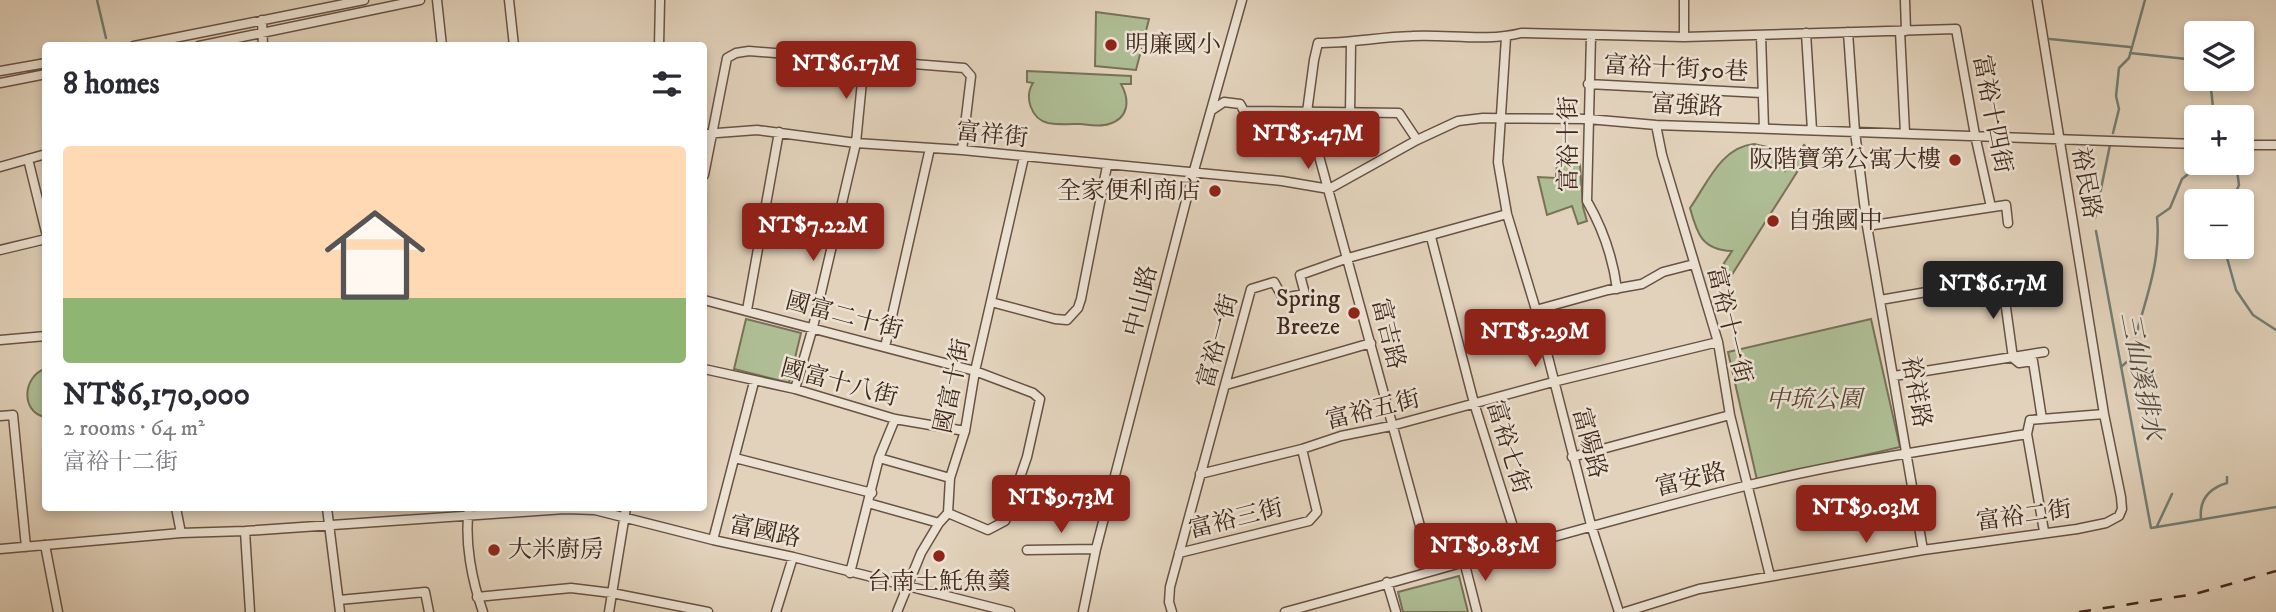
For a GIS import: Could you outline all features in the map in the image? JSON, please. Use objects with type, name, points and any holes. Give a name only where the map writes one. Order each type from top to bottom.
[{"type":"street","points":[[154,42],[364,0]]},
{"type":"street","points":[[220,42],[420,0]]},
{"type":"street","points":[[437,0],[442,42]]},
{"type":"street","points":[[509,0],[514,42]]},
{"type":"street","points":[[659,42],[660,0]]},
{"type":"street","name":"中山路","points":[[1083,612],[1096,549],[1193,174],[1242,0]]},
{"type":"street","points":[[1684,0],[1684,37]]},
{"type":"street","points":[[1905,0],[1905,133]]},
{"type":"street","name":"裕民路","points":[[2037,0],[2104,414],[2121,497]]},
{"type":"street","points":[[262,20],[262,42]]},
{"type":"street","name":"富裕十四街","points":[[1903,31],[1956,29],[1991,207]]},
{"type":"street","points":[[1307,112],[1318,43],[1351,43],[1412,36],[1506,37],[1521,33],[1684,37],[1903,31]]},
{"type":"street","name":"裕祥路","points":[[1848,32],[1855,132],[1867,226],[1923,550]]},
{"type":"street","points":[[1806,33],[1812,130]]},
{"type":"street","name":"富裕十街","points":[[1591,35],[1587,201],[1613,264],[1617,289]]},
{"type":"street","points":[[1761,35],[1765,129]]},
{"type":"street","name":"富陽路","points":[[1506,37],[1498,162],[1507,215],[1536,310],[1591,525],[1619,612]]},
{"type":"street","points":[[1350,113],[1351,43]]},
{"type":"street","points":[[708,134],[727,58],[749,51],[964,68],[971,76],[961,150]]},
{"type":"street","points":[[794,389],[813,327],[856,143],[864,61]]},
{"type":"street","points":[[0,71],[42,63]]},
{"type":"street","points":[[0,83],[42,75]]},
{"type":"street","name":"富裕十街50巷","points":[[1588,84],[1762,93]]},
{"type":"street","points":[[1212,110],[1224,102],[1240,104],[1244,111],[1399,113],[1418,140]]},
{"type":"street","name":"富吉路","points":[[1307,112],[1432,570]]},
{"type":"street","name":"富強路","points":[[1329,189],[1458,121],[1500,118],[1588,119],[1656,125],[2184,144]]},
{"type":"street","name":"富裕十一街","points":[[1656,125],[1662,155],[1718,342],[1730,415],[1770,576]]},
{"type":"street","points":[[747,310],[779,132]]},
{"type":"street","name":"富祥街","points":[[708,134],[779,132],[856,143],[961,150],[1193,174]]},
{"type":"street","points":[[2254,145],[2276,145]]},
{"type":"street","points":[[885,346],[930,148]]},
{"type":"street","points":[[0,167],[42,156]]},
{"type":"street","name":"國富十街","points":[[948,513],[950,478],[965,432],[975,371],[1024,157]]},
{"type":"street","points":[[28,159],[42,216]]},
{"type":"street","points":[[991,302],[1055,319],[1067,320],[1073,315],[1081,299],[1107,166]]},
{"type":"street","points":[[1193,174],[1282,181],[1329,189]]},
{"type":"street","name":"富裕十四街","points":[[1867,226],[2006,205],[2008,223]]},
{"type":"street","name":"富裕一街","points":[[1172,612],[1168,594],[1251,289],[1274,282],[1283,298],[1305,294],[1300,275],[1348,258],[1507,215]]},
{"type":"street","name":"富裕七街","points":[[1431,237],[1474,403],[1515,534],[1513,547]]},
{"type":"street","points":[[0,250],[42,240]]},
{"type":"street","points":[[1536,310],[1642,284],[1663,272],[1694,264]]},
{"type":"street","points":[[1880,300],[2037,273]]},
{"type":"street","points":[[2002,279],[2013,358],[2019,363],[2033,361],[2042,419]]},
{"type":"street","name":"國富二十街","points":[[707,301],[975,371],[1033,394],[1040,399],[1027,457],[1014,496]]},
{"type":"street","points":[[0,340],[42,336]]},
{"type":"street","name":"富裕五街","points":[[1200,474],[1718,342]]},
{"type":"street","points":[[1226,385],[1371,344]]},
{"type":"street","points":[[1894,376],[2044,352]]},
{"type":"street","name":"國富十八街","points":[[707,370],[794,389],[895,419],[965,432]]},
{"type":"street","points":[[712,540],[754,382]]},
{"type":"street","points":[[2044,531],[2027,434],[2030,420],[2104,414]]},
{"type":"street","points":[[0,416],[13,415],[26,547]]},
{"type":"street","points":[[1572,457],[1730,415]]},
{"type":"street","points":[[850,573],[879,458],[895,419]]},
{"type":"street","name":"富安路","points":[[1285,612],[1591,525],[1748,485],[2027,434]]},
{"type":"street","name":"富裕三街","points":[[1179,553],[1310,521],[1317,512],[1302,449]]},
{"type":"street","points":[[735,458],[872,493]]},
{"type":"street","points":[[879,458],[950,478]]},
{"type":"street","points":[[897,612],[921,553],[948,513],[988,530],[1005,521],[1014,496],[1109,505]]},
{"type":"street","name":"富裕二街","points":[[1625,612],[1699,589],[1923,550],[2106,523],[2119,516],[2122,509],[2121,497]]},
{"type":"street","points":[[868,503],[939,523]]},
{"type":"street","points":[[177,511],[181,533]]},
{"type":"street","points":[[327,511],[340,612]]},
{"type":"street","name":"富國路","points":[[0,549],[181,533],[245,531],[500,511]]},
{"type":"street","name":"富國路","points":[[599,511],[1010,612]]},
{"type":"street","points":[[609,612],[625,511]]},
{"type":"street","points":[[468,512],[470,551],[477,597],[483,612]]},
{"type":"street","points":[[245,531],[250,612]]},
{"type":"street","points":[[45,545],[58,612]]},
{"type":"street","points":[[1027,550],[1096,549]]},
{"type":"street","points":[[776,612],[793,557]]},
{"type":"street","points":[[1464,561],[1477,612]]},
{"type":"street","points":[[1387,582],[1396,612]]},
{"type":"street","points":[[477,597],[571,588],[612,593],[704,612]]},
{"type":"street","points":[[339,600],[425,592],[429,612]]},
{"type":"green space","points":[[1096,12],[1149,19],[1136,70],[1095,66]]},
{"type":"green space","points":[[1027,71],[1131,76],[1131,84],[1121,84],[1126,96],[1124,113],[1116,121],[1103,125],[1042,121],[1033,112],[1029,101],[1033,83],[1027,82]]},
{"type":"green space","points":[[1754,144],[1771,148],[1785,171],[1804,145],[1811,150],[1726,284],[1715,277],[1732,251],[1714,248],[1702,239],[1690,208],[1724,159],[1742,147]]},
{"type":"green space","points":[[1557,162],[1580,164],[1583,207],[1587,221],[1578,224],[1572,206],[1547,215],[1538,177],[1556,178]]},
{"type":"green space","points":[[746,319],[801,333],[789,383],[734,369]]},
{"type":"green space","name":"中琉公園","points":[[1871,319],[1900,447],[1757,480],[1728,352]]},
{"type":"green space","points":[[42,371],[42,416],[31,408],[27,394],[32,379]]},
{"type":"green space","points":[[1459,576],[1468,612],[1403,612],[1398,592]]},
{"type":"waterway","points":[[97,0],[106,38]]},
{"type":"waterway","name":"三仙溪排水","points":[[2113,133],[2119,109],[2116,96],[2119,68],[2129,58],[2145,0]]},
{"type":"waterway","points":[[2050,39],[2130,47]]},
{"type":"waterway","points":[[2130,53],[2184,59]]},
{"type":"waterway","points":[[2211,91],[2213,105]]},
{"type":"waterway","name":"三仙溪排水","points":[[2095,218],[2110,145]]},
{"type":"waterway","points":[[2121,367],[2130,359],[2149,289],[2156,254],[2157,217],[2170,208],[2182,179],[2187,175]]},
{"type":"waterway","points":[[2237,189],[2238,175]]},
{"type":"waterway","name":"三仙溪排水","points":[[2096,231],[2151,528],[2276,507]]},
{"type":"waterway","points":[[2227,259],[2236,290],[2253,315],[2276,330]]},
{"type":"waterway","points":[[2201,519],[2202,506],[2207,495],[2227,483],[2227,477]]},
{"type":"waterway","points":[[2157,526],[2172,494]]},
{"type":"railway","points":[[2079,612],[2195,594],[2276,571]]},
{"type":"place","name":"明廉國小","points":[[1111,45]]},
{"type":"place","name":"阪階寶第公寓大樓","points":[[1955,160]]},
{"type":"place","name":"全家便利商店","points":[[1215,191]]},
{"type":"place","name":"自強國中","points":[[1773,221]]},
{"type":"place","name":"Spring Breeze","points":[[1354,313]]},
{"type":"place","name":"大米廚房","points":[[494,550]]},
{"type":"place","name":"台南土魠魚羹","points":[[939,556]]}]
